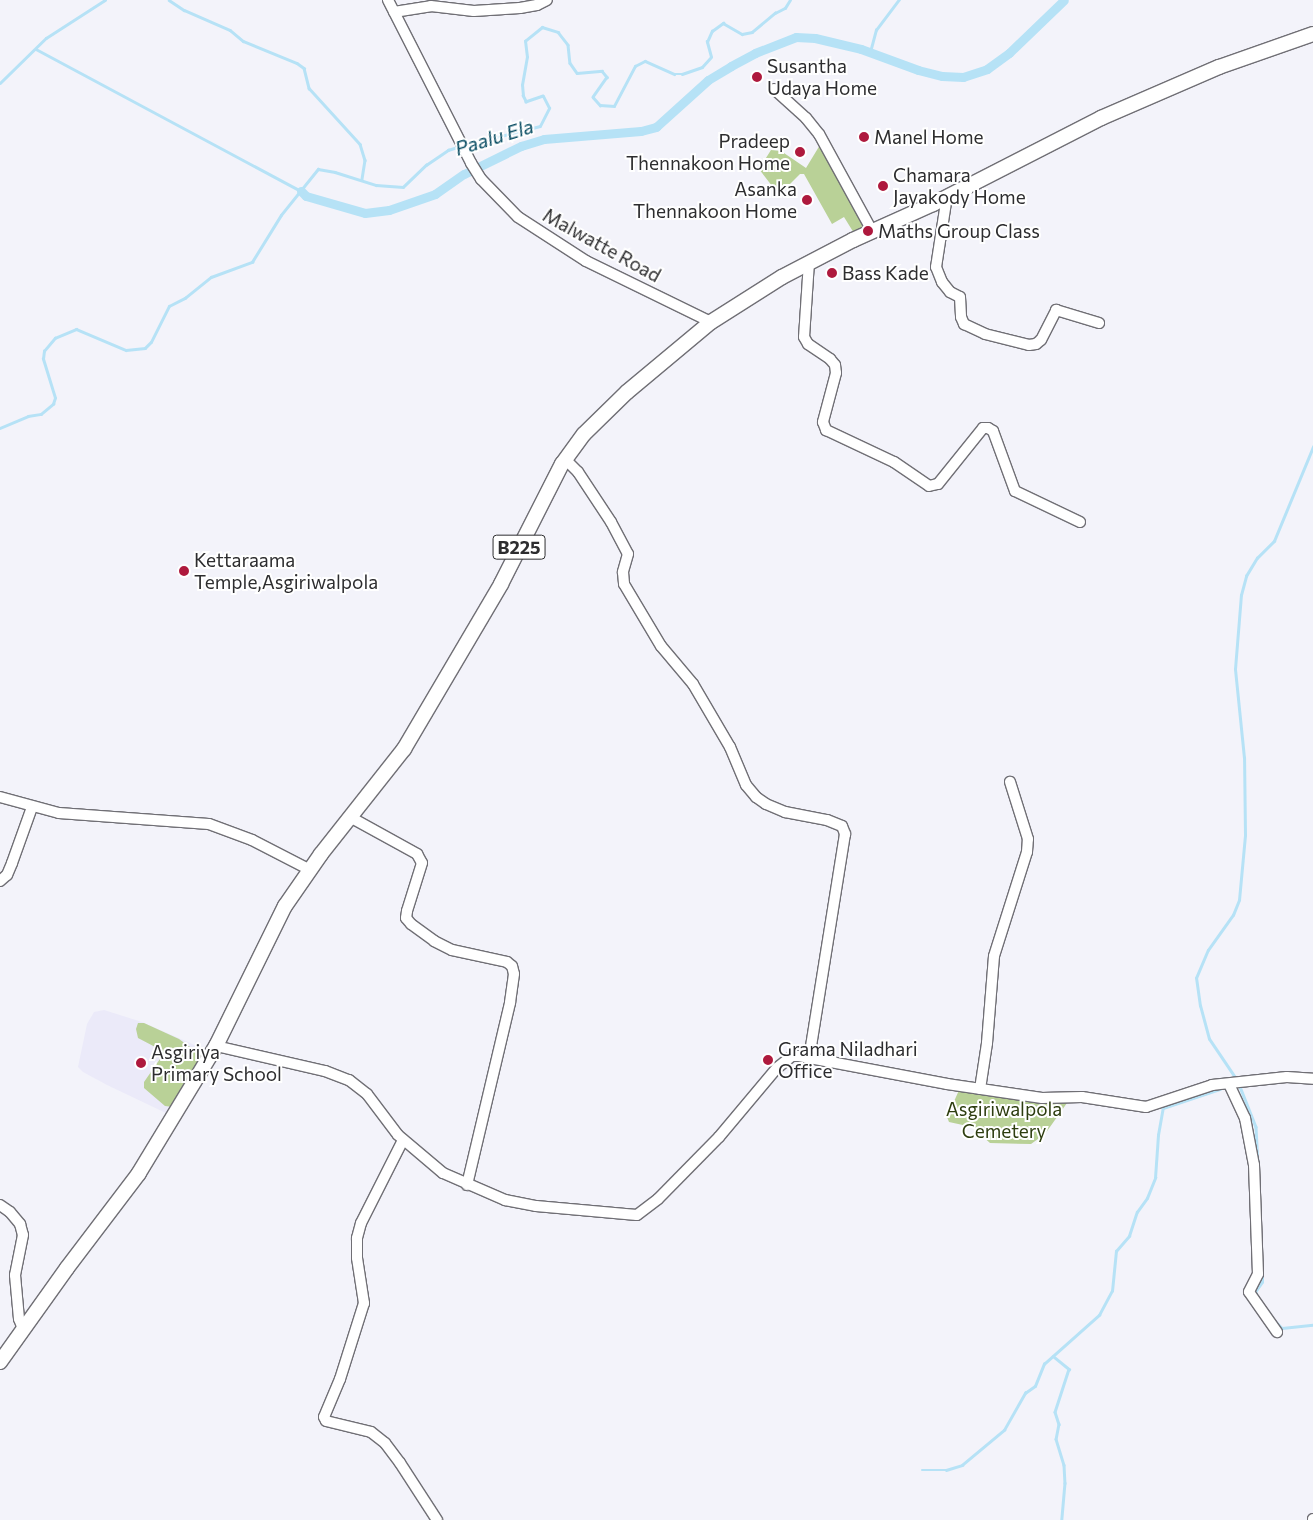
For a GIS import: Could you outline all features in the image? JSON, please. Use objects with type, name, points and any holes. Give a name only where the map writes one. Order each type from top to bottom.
[{"type":"main road","name":"B225","points":[[0,1362],[22,1329],[139,1173],[216,1046],[285,906],[350,817],[404,749],[439,693],[501,584],[565,459],[584,434],[627,392],[711,322],[782,277],[1101,118],[1219,67],[1313,34]]},
{"type":"street","name":"Malwatte Road","points":[[388,0],[471,164],[481,179],[518,218],[586,261],[711,322]]},
{"type":"street","points":[[394,12],[431,6],[474,10],[520,8],[537,6],[547,0]]},
{"type":"street","points":[[774,89],[806,118],[819,134],[872,231]]},
{"type":"street","points":[[947,196],[936,267],[942,282],[950,292],[960,297],[961,317],[964,324],[985,334],[1029,345],[1036,344],[1041,340],[1056,310],[1099,323]]},
{"type":"street","points":[[810,262],[804,337],[808,344],[830,359],[835,365],[836,373],[823,422],[826,430],[894,462],[928,486],[938,484],[983,428],[988,428],[993,431],[1015,491],[1080,522]]},
{"type":"street","points":[[565,459],[578,472],[611,522],[628,554],[623,572],[624,584],[661,646],[693,684],[730,747],[746,785],[756,797],[766,804],[785,812],[827,820],[842,826],[845,834],[809,1058]]},
{"type":"street","points":[[980,1089],[987,1043],[994,956],[1027,852],[1028,840],[1010,782]]},
{"type":"street","points":[[0,797],[59,813],[209,824],[252,840],[310,870]]},
{"type":"street","points":[[0,882],[7,875],[32,807]]},
{"type":"street","points":[[350,817],[417,854],[422,863],[407,911],[406,918],[411,924],[434,941],[452,950],[507,962],[512,966],[514,974],[510,1003],[467,1185]]},
{"type":"street","points":[[216,1046],[325,1071],[349,1080],[367,1094],[403,1140],[443,1173],[467,1185],[505,1200],[536,1206],[637,1215],[658,1200],[719,1137],[777,1068],[792,1056],[1042,1098],[1082,1097],[1146,1107],[1212,1085],[1286,1077],[1313,1079]]},
{"type":"street","points":[[1229,1084],[1245,1118],[1254,1165],[1258,1274],[1249,1292],[1277,1332]]},
{"type":"street","points":[[403,1140],[361,1223],[357,1238],[357,1258],[364,1303],[340,1379],[324,1417],[326,1420],[371,1432],[385,1444],[400,1463],[436,1520]]},
{"type":"street","points":[[0,1205],[10,1212],[20,1224],[24,1235],[15,1275],[19,1319],[22,1329]]},
{"type":"shaded area","name":"Asgiriya Primary School","points":[[104,1010],[142,1022],[206,1050],[168,1114],[107,1085],[83,1072],[78,1067],[87,1024],[94,1012]]},
{"type":"green space","points":[[823,140],[872,231],[857,238],[844,217],[832,224],[804,174],[800,174],[779,195],[759,169],[771,150],[781,151],[806,168]]},
{"type":"green space","points":[[138,1023],[144,1023],[179,1039],[201,1055],[201,1061],[173,1107],[165,1106],[144,1088],[144,1082],[162,1056],[159,1049],[138,1038],[136,1029]]},
{"type":"green space","name":"Asgiriwalpola Cemetery","points":[[960,1088],[1065,1100],[1067,1103],[1045,1134],[1031,1144],[990,1143],[972,1127],[949,1122],[947,1117]]},
{"type":"waterway","points":[[0,83],[46,38],[105,0]]},
{"type":"waterway","points":[[169,0],[184,10],[230,30],[243,41],[297,63],[304,68],[309,88],[360,144],[365,160],[362,180]]},
{"type":"waterway","name":"Paalu Ela","points":[[465,145],[540,126],[549,108],[543,96],[526,102],[523,96],[522,85],[527,57],[525,41],[542,27],[558,32],[568,45],[570,63],[577,73],[602,71],[607,77],[593,97],[600,105],[614,106],[635,66],[645,61],[674,74],[682,74],[702,67],[711,57],[707,42],[712,31],[723,23],[742,34],[752,32],[775,13],[785,8],[790,0]]},
{"type":"waterway","points":[[870,52],[876,30],[899,0]]},
{"type":"waterway","points":[[301,191],[306,196],[365,213],[389,210],[435,194],[464,174],[521,146],[544,139],[641,131],[656,127],[708,80],[755,53],[796,37],[815,38],[861,49],[918,70],[942,76],[963,77],[987,69],[1009,53],[1064,0]]},
{"type":"waterway","points":[[36,49],[301,191]]},
{"type":"waterway","points":[[0,428],[28,416],[41,414],[53,404],[55,398],[43,359],[44,351],[55,338],[76,329],[126,350],[145,348],[151,342],[169,306],[185,298],[211,277],[252,262],[281,215],[318,169],[335,172],[376,185],[403,187],[426,165],[448,150],[460,146]]},
{"type":"waterway","points":[[1236,1079],[1209,1039],[1200,1006],[1196,978],[1208,950],[1233,915],[1239,900],[1245,835],[1244,758],[1235,669],[1241,595],[1246,576],[1257,558],[1274,541],[1313,447]]},
{"type":"waterway","points":[[1239,1084],[1256,1127],[1258,1163]]},
{"type":"waterway","points":[[922,1470],[946,1470],[962,1465],[1004,1430],[1025,1393],[1035,1386],[1044,1364],[1099,1315],[1112,1291],[1116,1251],[1129,1236],[1137,1212],[1147,1198],[1155,1178],[1158,1135],[1163,1108],[1220,1089]]},
{"type":"waterway","points":[[1256,1294],[1255,1292],[1262,1282],[1262,1268]]},
{"type":"waterway","points":[[1275,1321],[1282,1328],[1313,1325]]},
{"type":"waterway","points":[[1053,1356],[1069,1369],[1055,1412],[1059,1424],[1056,1439],[1064,1465],[1065,1483],[1062,1520]]},
{"type":"place","name":"Susantha Udaya Home","points":[[757,77]]},
{"type":"place","name":"Manel Home","points":[[864,137]]},
{"type":"place","name":"Pradeep Thennakoon Home","points":[[800,152]]},
{"type":"place","name":"Chamara Jayakody Home","points":[[883,186]]},
{"type":"place","name":"Asanka Thennakoon Home","points":[[807,200]]},
{"type":"place","name":"Maths Group Class","points":[[868,231]]},
{"type":"place","name":"Bass Kade","points":[[832,273]]},
{"type":"place","name":"Kettaraama Temple,Asgiriwalpola","points":[[184,571]]},
{"type":"place","name":"Grama Niladhari Office","points":[[768,1060]]},
{"type":"place","name":"Asgiriya Primary School","points":[[141,1063]]}]
